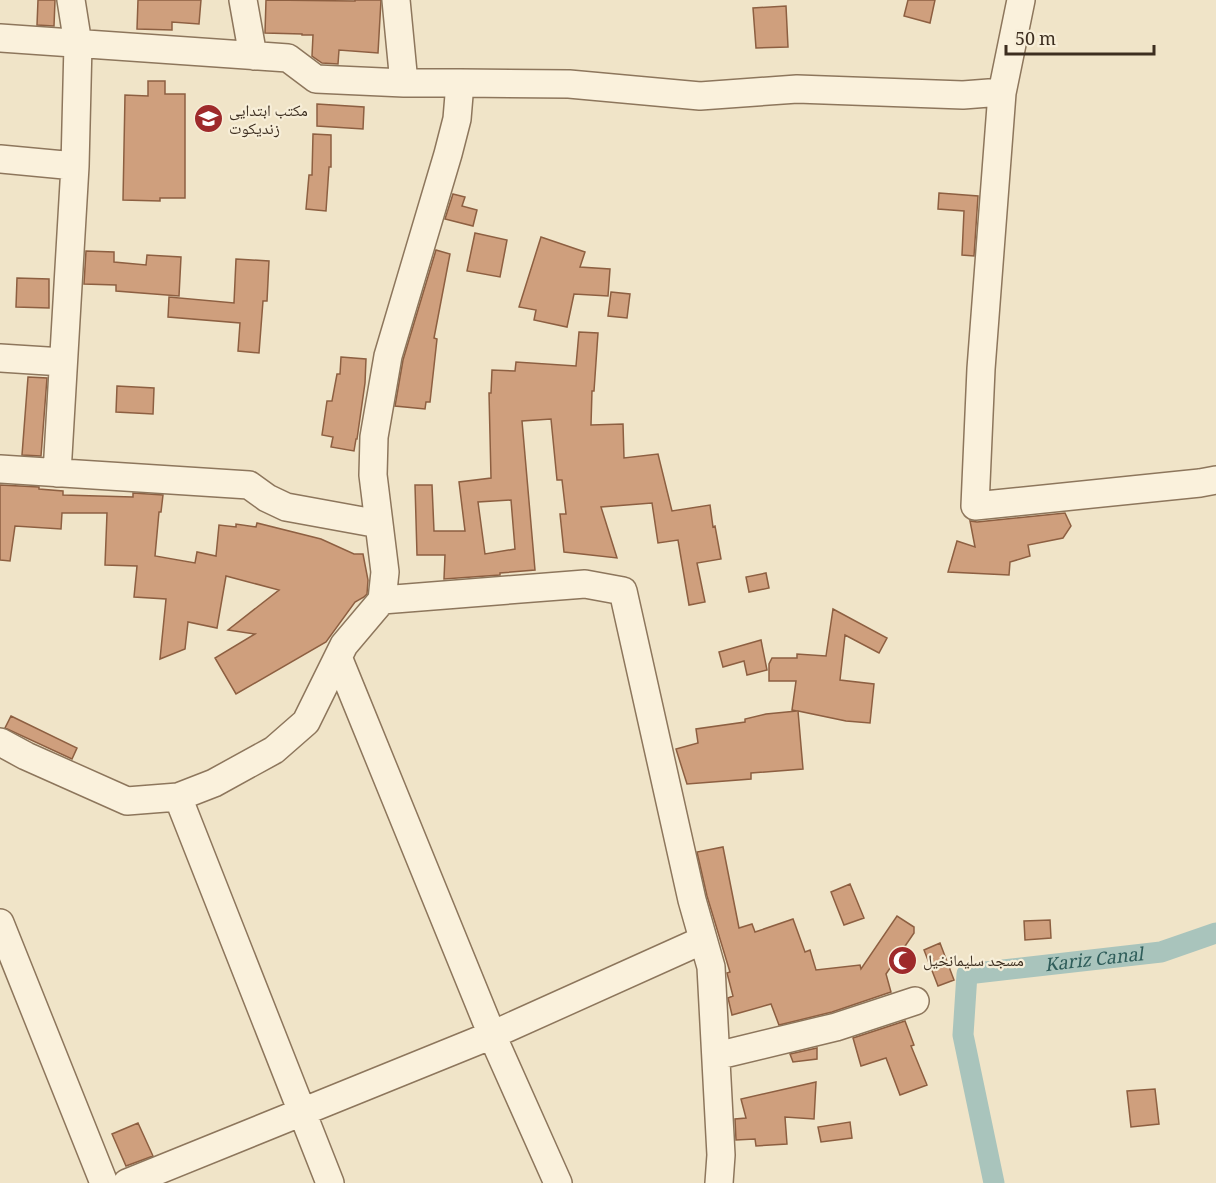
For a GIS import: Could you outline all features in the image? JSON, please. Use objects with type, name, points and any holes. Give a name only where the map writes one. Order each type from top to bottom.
[{"type":"street","points":[[57,473],[75,166],[78,44],[71,0]]},
{"type":"street","points":[[243,0],[253,56]]},
{"type":"street","points":[[396,0],[404,83]]},
{"type":"street","points":[[1021,0],[1002,93],[981,369],[975,506],[1216,480]]},
{"type":"street","points":[[0,38],[288,58],[316,79],[404,83],[569,84],[700,96],[797,89],[963,95],[1002,93]]},
{"type":"street","points":[[0,742],[127,801],[178,797],[214,783],[274,750],[306,722],[344,645],[382,600],[385,572],[373,475],[374,436],[388,356],[457,119],[460,83]]},
{"type":"street","points":[[0,159],[75,166]]},
{"type":"street","points":[[0,358],[63,362]]},
{"type":"street","points":[[0,469],[249,485],[267,498],[286,507],[379,524]]},
{"type":"street","points":[[382,600],[585,584],[623,591],[692,900],[711,967],[720,1155],[719,1183]]},
{"type":"street","points":[[338,657],[492,1035],[558,1183]]},
{"type":"street","points":[[178,797],[330,1183]]},
{"type":"street","points":[[0,923],[104,1183]]},
{"type":"street","points":[[128,1183],[492,1035],[704,940]]},
{"type":"street","points":[[716,1056],[836,1027],[915,1001]]},
{"type":"building","points":[[38,0],[55,0],[54,26],[37,25]]},
{"type":"building","points":[[138,0],[201,0],[199,24],[172,22],[172,30],[137,29]]},
{"type":"building","points":[[266,0],[381,0],[378,53],[339,50],[338,64],[322,63],[312,56],[313,35],[265,33]]},
{"type":"building","points":[[908,0],[935,0],[930,23],[904,16]]},
{"type":"building","points":[[786,6],[788,47],[756,48],[753,8]]},
{"type":"building","points":[[148,81],[165,81],[165,94],[185,94],[185,198],[160,198],[160,201],[123,200],[125,95],[148,96]]},
{"type":"building","points":[[317,104],[364,107],[363,129],[317,126]]},
{"type":"building","points":[[313,134],[331,135],[331,167],[329,167],[326,211],[306,209],[309,175],[312,175]]},
{"type":"building","points":[[939,193],[978,196],[974,256],[962,255],[964,211],[938,209]]},
{"type":"building","points":[[453,194],[465,197],[462,206],[477,210],[473,226],[445,219]]},
{"type":"building","points":[[475,233],[507,240],[500,277],[467,271]]},
{"type":"building","points":[[541,237],[585,252],[580,267],[610,269],[608,296],[574,294],[567,327],[534,320],[536,310],[519,307]]},
{"type":"building","points":[[436,250],[450,254],[434,338],[437,339],[430,402],[426,402],[425,409],[395,406],[403,360]]},
{"type":"building","points":[[86,251],[114,252],[114,262],[146,265],[147,255],[181,257],[179,296],[116,291],[116,285],[84,284]]},
{"type":"building","points":[[236,259],[269,261],[267,301],[263,301],[259,353],[238,351],[240,323],[168,317],[169,297],[234,303]]},
{"type":"building","points":[[17,278],[49,279],[49,308],[16,307]]},
{"type":"building","points":[[611,292],[630,294],[627,318],[608,316]]},
{"type":"building","points":[[579,332],[598,333],[591,425],[623,424],[624,458],[658,454],[672,511],[710,505],[721,559],[697,563],[705,602],[689,605],[678,540],[658,543],[652,503],[601,507],[617,558],[564,552],[560,514],[566,514],[562,480],[557,480],[551,419],[522,421],[535,570],[444,579],[445,555],[417,555],[415,485],[432,485],[434,531],[465,531],[459,482],[491,478],[489,393],[491,393],[492,370],[515,371],[516,362],[576,366]],"holes":[[[511,500],[515,549],[485,554],[478,502]]]},
{"type":"building","points":[[341,357],[366,359],[365,383],[354,451],[331,447],[333,437],[322,435],[327,401],[332,401],[337,374],[340,374]]},
{"type":"building","points":[[28,377],[47,378],[41,456],[22,455]]},
{"type":"building","points":[[117,386],[154,388],[153,414],[116,412]]},
{"type":"building","points":[[0,485],[39,487],[39,489],[63,491],[63,495],[133,497],[133,493],[163,495],[155,556],[195,563],[197,552],[216,556],[219,525],[236,527],[236,524],[256,527],[257,523],[321,539],[354,554],[363,554],[368,580],[367,594],[355,602],[326,642],[236,694],[215,658],[255,634],[228,630],[279,590],[226,576],[217,628],[188,622],[185,649],[160,659],[166,599],[134,597],[137,566],[105,565],[107,513],[62,513],[61,529],[15,526],[10,561],[0,560]]},
{"type":"building","points":[[1065,513],[1071,526],[1063,538],[1028,545],[1030,556],[1010,562],[1009,575],[948,572],[957,541],[975,547],[970,521]]},
{"type":"building","points":[[766,573],[769,588],[749,592],[746,577]]},
{"type":"building","points":[[833,609],[887,638],[879,653],[845,635],[840,680],[874,684],[870,723],[846,721],[798,711],[803,769],[751,773],[751,779],[687,784],[676,749],[698,743],[696,729],[745,722],[745,719],[766,714],[797,711],[792,710],[796,681],[769,681],[769,664],[772,658],[797,658],[797,654],[826,656]]},
{"type":"building","points":[[761,640],[767,670],[747,675],[744,661],[723,667],[719,652]]},
{"type":"building","points":[[11,716],[77,748],[72,759],[5,728]]},
{"type":"building","points":[[723,847],[739,928],[752,924],[755,932],[793,919],[805,952],[810,950],[816,970],[860,965],[861,969],[897,916],[914,927],[914,933],[886,974],[891,992],[832,1012],[779,1025],[771,1004],[732,1015],[728,998],[733,996],[727,973],[730,972],[707,896],[697,852]]},
{"type":"building","points":[[850,884],[864,918],[844,925],[831,892]]},
{"type":"building","points":[[1050,920],[1051,938],[1025,940],[1024,921]]},
{"type":"building","points":[[940,943],[954,980],[938,986],[924,950]]},
{"type":"building","points":[[905,1021],[914,1045],[911,1046],[927,1085],[900,1095],[886,1058],[861,1066],[853,1038]]},
{"type":"building","points":[[817,1048],[817,1059],[793,1062],[790,1054]]},
{"type":"building","points":[[816,1082],[814,1119],[785,1117],[787,1144],[756,1146],[755,1139],[736,1140],[735,1119],[746,1118],[741,1099]]},
{"type":"building","points":[[1155,1089],[1159,1124],[1131,1127],[1127,1091]]},
{"type":"building","points":[[850,1122],[852,1138],[821,1142],[818,1127]]},
{"type":"building","points":[[138,1123],[153,1156],[126,1166],[112,1134]]},
{"type":"waterway","name":"Kariz Canal","points":[[994,1183],[963,1035],[967,974],[1161,952],[1216,933]]},
{"type":"place","name":"مکتب ابتدایی زندیکوت","points":[[208,119]]},
{"type":"place","name":"مسجد سلیمانخیل","points":[[902,960]]}]
